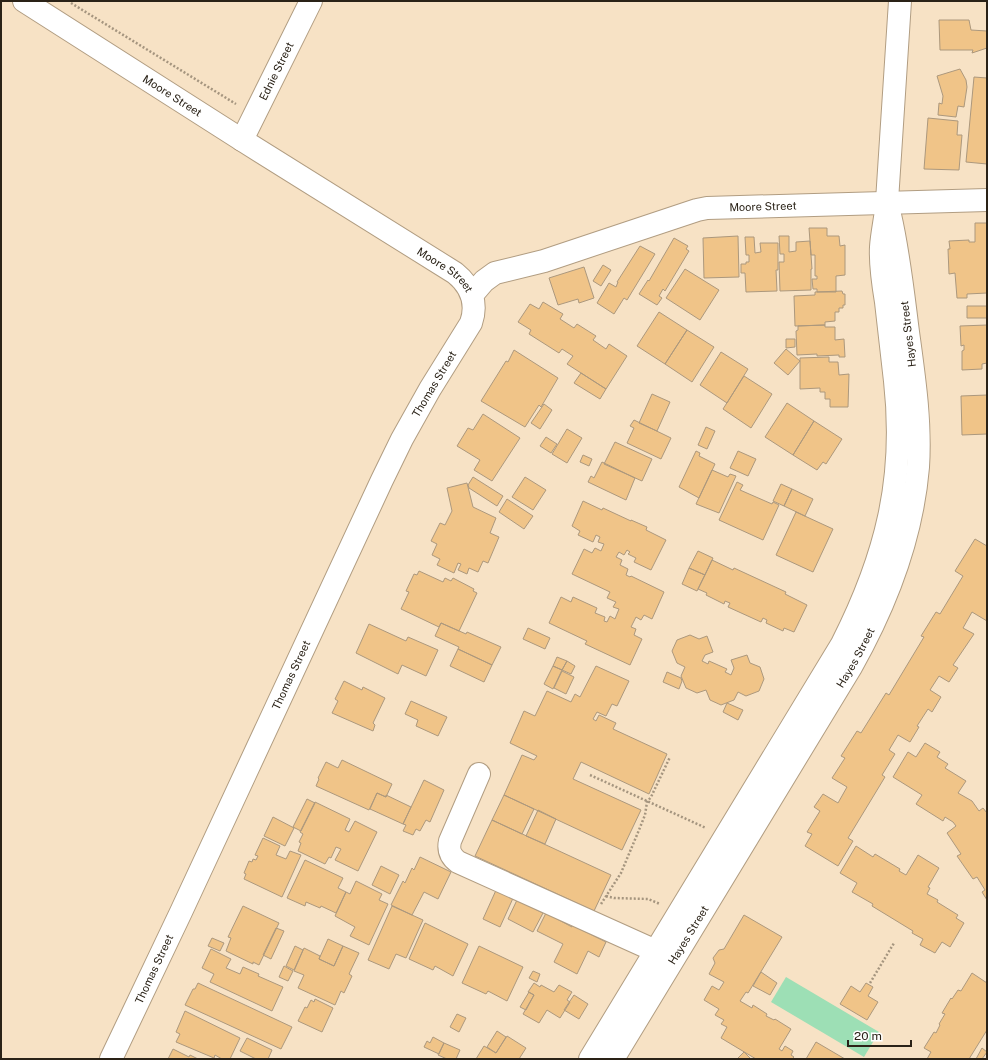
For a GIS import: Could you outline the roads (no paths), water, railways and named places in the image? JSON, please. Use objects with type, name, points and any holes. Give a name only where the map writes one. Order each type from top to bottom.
[{"type":"street","name":"Moore Street","points":[[24,1],[242,140],[455,273],[467,285],[472,295],[484,281],[495,273],[544,261],[696,210],[718,207],[987,200]]},
{"type":"street","name":"Ednie Street","points":[[242,140],[311,1]]},
{"type":"street","name":"Hayes Street","points":[[612,1059],[664,955],[768,767],[842,644],[857,614],[880,556],[896,482],[898,440],[896,389],[882,271],[881,248],[887,202],[900,1]]},
{"type":"street","name":"Thomas Street","points":[[111,1059],[382,480],[414,419],[471,322],[474,310],[472,295]]},
{"type":"street","points":[[479,774],[450,841],[449,848],[454,859],[664,955]]},
{"type":"street","name":"Hayes Street","points":[[590,1059],[664,955]]}]
